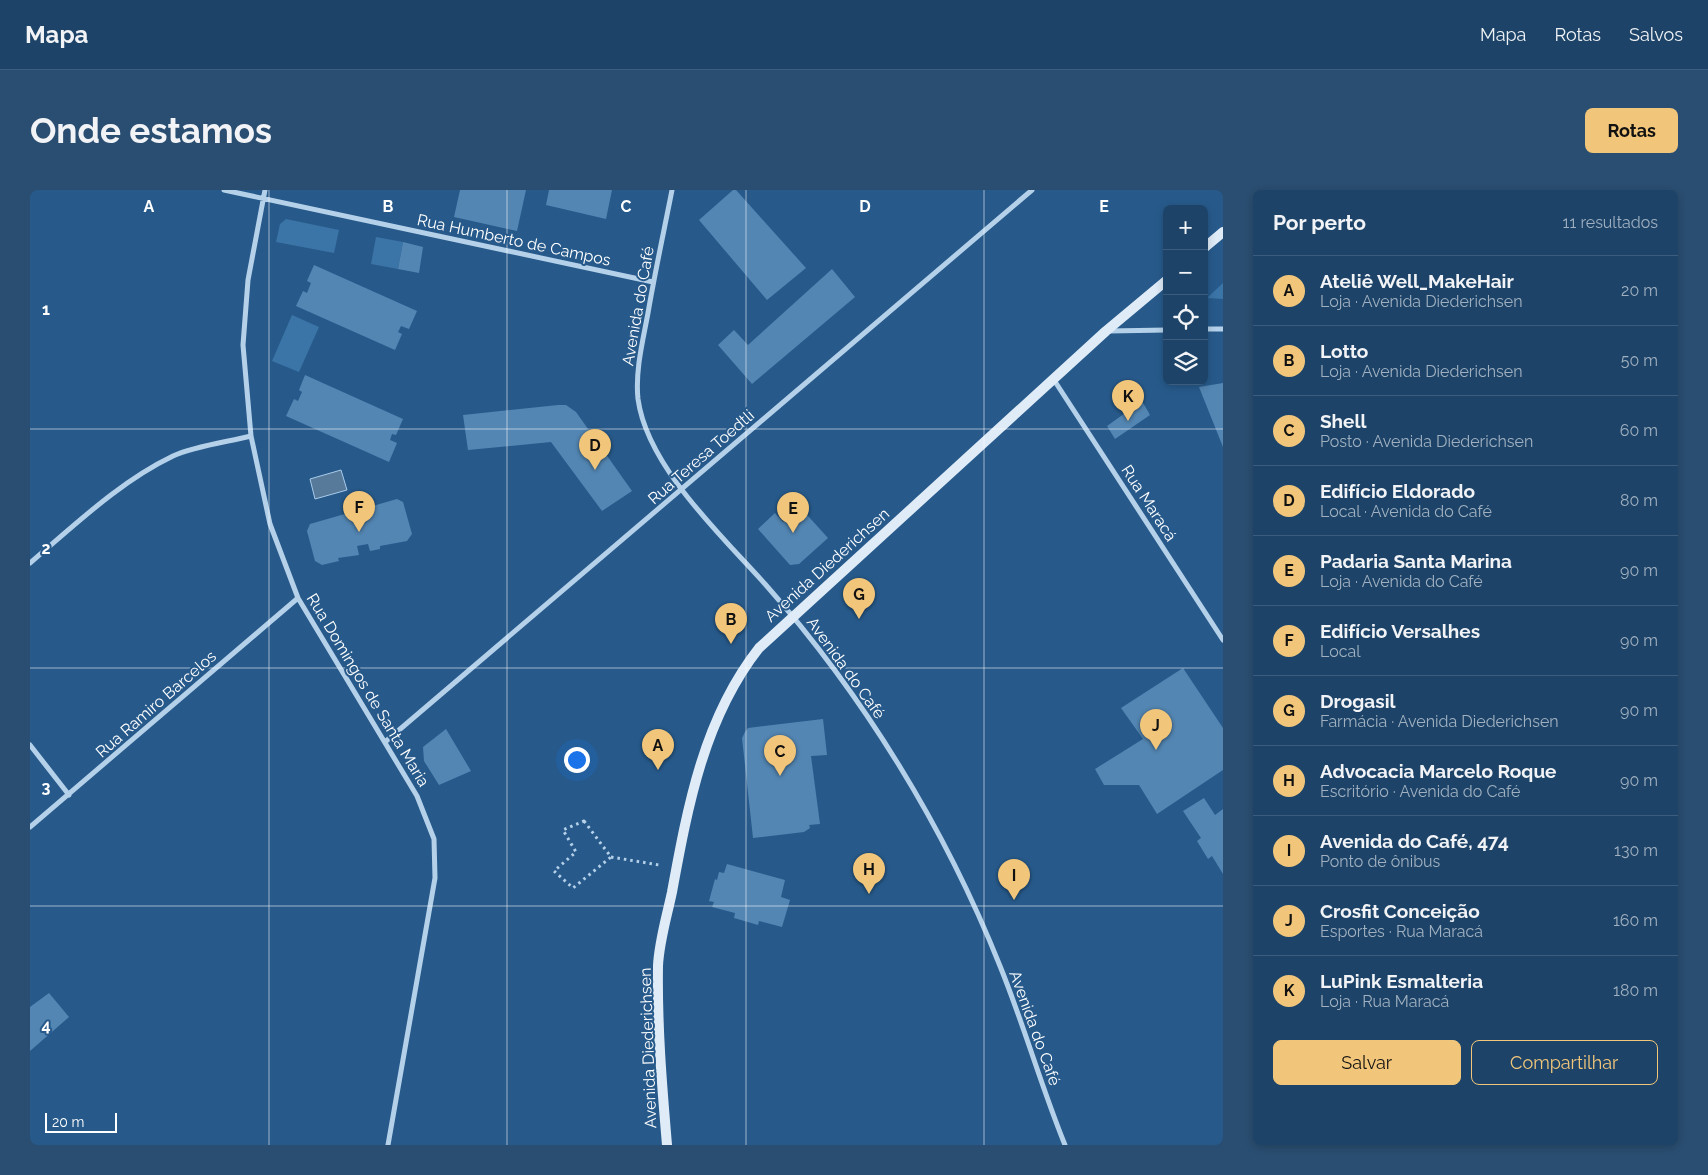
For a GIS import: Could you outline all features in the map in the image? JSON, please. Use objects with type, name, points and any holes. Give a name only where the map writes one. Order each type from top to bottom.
[{"type":"street","name":"Rua Humberto de Campos","points":[[224,190],[654,282]]},
{"type":"street","name":"Rua Domingos de Santa Maria","points":[[265,190],[248,280],[244,324],[244,365],[251,436],[270,524],[298,598],[346,682],[417,796],[430,826],[435,856],[435,878],[423,952],[388,1145]]},
{"type":"street","name":"Avenida do Café","points":[[672,190],[640,352],[638,399],[653,448],[682,490],[820,649],[866,713],[932,823],[1000,967],[1065,1145]]},
{"type":"street","name":"Rua Teresa Toedtli","points":[[385,742],[1032,190]]},
{"type":"street","points":[[1208,245],[1223,232]]},
{"type":"street","name":"Avenida Diederichsen","points":[[667,1145],[662,1090],[658,965],[687,810],[702,754],[722,705],[747,663],[793,616],[1106,331],[1163,283]]},
{"type":"street","points":[[1208,330],[1223,329]]},
{"type":"street","points":[[1106,331],[1163,330]]},
{"type":"street","name":"Rua Maracá","points":[[1054,380],[1223,640]]},
{"type":"street","points":[[30,563],[106,499],[143,473],[175,455],[251,436]]},
{"type":"street","name":"Rua Ramiro Barcelos","points":[[30,827],[298,598]]},
{"type":"street","points":[[30,745],[69,795]]},
{"type":"path","points":[[611,857],[573,888],[554,871],[576,852],[562,830],[584,821],[611,857],[676,868]]},
{"type":"shaded area","points":[[286,219],[339,230],[334,253],[276,242],[280,224]]},
{"type":"shaded area","points":[[376,237],[403,242],[398,269],[371,264]]},
{"type":"shaded area","points":[[1223,283],[1223,299],[1208,297]]},
{"type":"shaded area","points":[[292,315],[319,327],[299,372],[272,361]]},
{"type":"shaded area","points":[[341,470],[347,490],[315,499],[310,479]]},
{"type":"building","points":[[460,190],[526,190],[517,231],[454,217]]},
{"type":"building","points":[[549,190],[612,190],[606,219],[546,205]]},
{"type":"building","points":[[733,190],[736,190],[806,268],[767,300],[699,220]]},
{"type":"building","points":[[403,242],[423,247],[419,273],[398,269]]},
{"type":"building","points":[[314,265],[417,311],[409,329],[401,326],[398,332],[402,334],[395,350],[296,306],[303,291],[307,293],[311,283],[307,281]]},
{"type":"building","points":[[832,269],[855,297],[752,384],[718,345],[734,330],[748,345]]},
{"type":"building","points":[[305,375],[403,419],[396,435],[392,434],[390,440],[397,443],[389,462],[286,416],[294,399],[298,401],[302,392],[299,390]]},
{"type":"building","points":[[1223,383],[1223,447],[1199,387]]},
{"type":"building","points":[[1142,401],[1150,415],[1115,439],[1107,426]]},
{"type":"building","points":[[566,405],[576,412],[632,491],[602,511],[551,442],[468,450],[463,415]]},
{"type":"building","points":[[397,499],[403,502],[412,534],[407,541],[380,546],[380,549],[370,551],[368,544],[357,546],[359,555],[338,558],[339,561],[322,565],[315,561],[307,531],[310,524]]},
{"type":"building","points":[[799,506],[828,538],[799,564],[790,565],[758,529],[775,513],[783,522]]},
{"type":"building","points":[[1183,668],[1223,728],[1223,770],[1157,814],[1139,785],[1104,785],[1095,769],[1143,739],[1121,708]]},
{"type":"building","points":[[823,719],[827,755],[811,756],[820,824],[809,825],[810,828],[804,832],[753,838],[742,738],[745,732],[748,728]]},
{"type":"building","points":[[446,729],[471,771],[439,785],[424,761],[423,747]]},
{"type":"building","points":[[1204,798],[1215,815],[1223,809],[1223,874],[1212,856],[1208,859],[1197,841],[1201,838],[1183,811]]},
{"type":"building","points":[[727,864],[785,880],[781,897],[790,900],[782,927],[759,921],[758,925],[734,918],[735,913],[712,907],[714,902],[709,901],[715,879],[717,880],[719,872],[724,873]]},
{"type":"building","points":[[49,993],[69,1017],[30,1051],[30,1007]]},
{"type":"place","name":"LuPink Esmalteria","points":[[1128,421]]},
{"type":"place","name":"Edifício Eldorado","points":[[595,470]]},
{"type":"place","name":"Edifício Versalhes","points":[[359,532]]},
{"type":"place","name":"Padaria Santa Marina","points":[[793,533]]},
{"type":"place","name":"Drogasil","points":[[859,619]]},
{"type":"place","name":"Lotto","points":[[731,644]]},
{"type":"place","name":"Crosfit Conceição","points":[[1156,750]]},
{"type":"place","name":"Ateliê Well_MakeHair","points":[[658,770]]},
{"type":"place","name":"Shell","points":[[780,776]]},
{"type":"place","name":"Advocacia Marcelo Roque","points":[[869,894]]},
{"type":"place","name":"Avenida do Café, 474","points":[[1014,900]]}]
